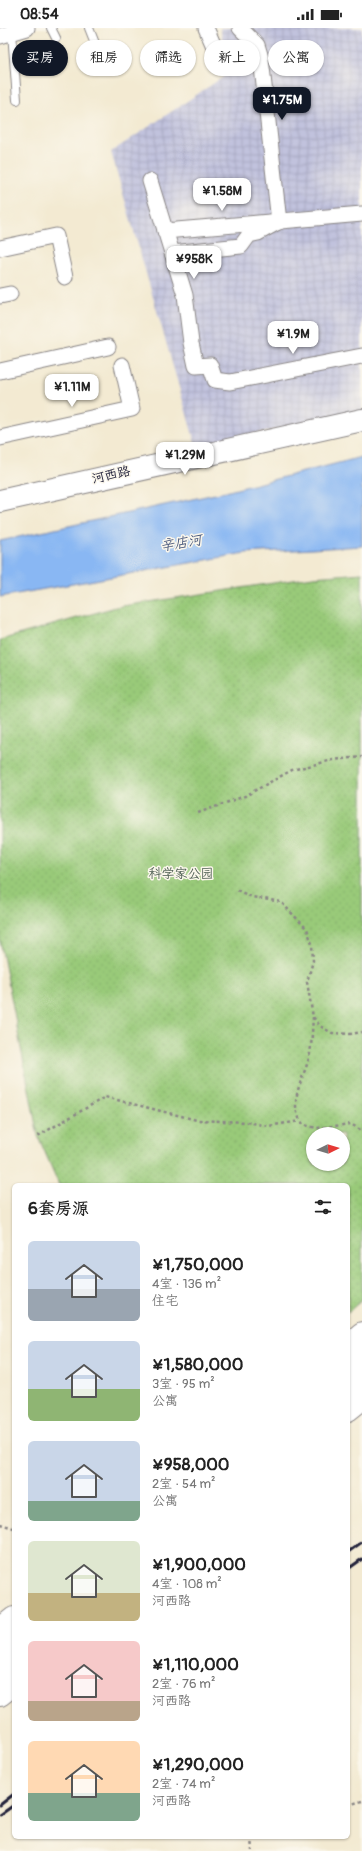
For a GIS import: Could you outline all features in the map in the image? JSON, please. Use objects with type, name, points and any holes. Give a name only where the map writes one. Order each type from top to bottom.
[{"type":"street","points":[[6,34],[27,28]]},
{"type":"street","points":[[206,28],[211,40]]},
{"type":"street","points":[[247,30],[257,45],[262,58],[279,222]]},
{"type":"street","points":[[150,181],[185,295],[191,343],[196,366],[210,365],[215,380],[230,382],[362,356]]},
{"type":"street","points":[[165,231],[265,221],[279,222],[362,214]]},
{"type":"street","points":[[172,252],[241,246],[249,234],[258,233],[279,222]]},
{"type":"street","points":[[0,248],[56,236],[65,277]]},
{"type":"street","points":[[0,371],[108,347]]},
{"type":"street","points":[[0,438],[132,409],[122,365]]},
{"type":"street","name":"河西路","points":[[0,501],[362,420]]},
{"type":"street","points":[[350,1342],[362,1333]]},
{"type":"street","points":[[350,1366],[362,1357]]},
{"type":"street","points":[[350,1387],[362,1378]]},
{"type":"street","points":[[350,1408],[362,1399]]},
{"type":"street","points":[[0,1629],[12,1620]]},
{"type":"street","points":[[0,1653],[12,1644]]},
{"type":"street","points":[[0,1674],[12,1665]]},
{"type":"street","points":[[0,1695],[12,1686]]},
{"type":"lane","points":[[51,28],[56,38]]},
{"type":"lane","points":[[89,28],[94,40]]},
{"type":"lane","points":[[6,34],[18,100]]},
{"type":"path","points":[[198,813],[245,796],[292,770],[333,760],[362,757]]},
{"type":"path","points":[[237,890],[252,897],[281,902],[307,929],[312,944],[313,961],[307,982],[313,1017],[309,1057],[301,1078],[296,1102],[296,1112],[300,1121],[304,1125],[317,1128],[351,1124],[362,1131]]},
{"type":"path","points":[[313,1017],[320,1026],[332,1033],[350,1034],[362,1032]]},
{"type":"path","points":[[38,1136],[105,1097],[197,1120],[247,1122],[268,1126],[300,1121]]},
{"type":"path","points":[[0,1524],[12,1527]]},
{"type":"path","points":[[350,1804],[362,1801]]},
{"type":"path","points":[[251,1839],[252,1851]]},
{"type":"shaded area","points":[[220,28],[362,28],[362,412],[196,446],[111,152],[225,76],[260,76],[260,40],[222,40]]},
{"type":"green space","name":"科学家公园","points":[[362,573],[362,1300],[350,1310],[350,1183],[58,1183],[38,1136],[0,940],[0,640],[116,607],[313,577]]},
{"type":"water","name":"辛店河","points":[[362,457],[362,546],[245,553],[0,597],[0,541],[229,491]]},
{"type":"railway","points":[[350,1551],[362,1542]]},
{"type":"railway","points":[[350,1568],[362,1559]]},
{"type":"railway","points":[[0,1805],[12,1796]]},
{"type":"railway","points":[[0,1815],[12,1806]]}]
